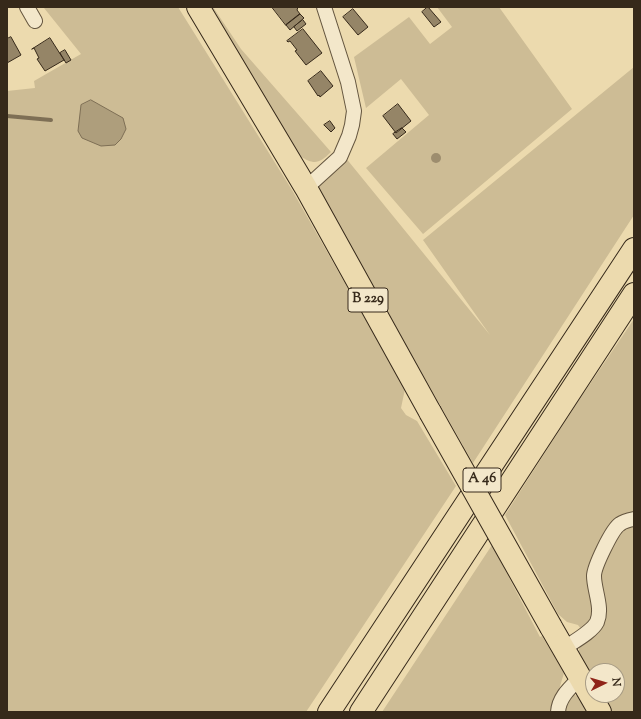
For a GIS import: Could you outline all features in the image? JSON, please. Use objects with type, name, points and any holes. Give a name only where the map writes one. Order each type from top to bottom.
[{"type":"main road","name":"B 229","points":[[198,7],[306,188],[430,412],[600,712]]},
{"type":"main road","name":"A 46","points":[[329,712],[634,248]]},
{"type":"main road","name":"A 46","points":[[361,712],[634,294]]},
{"type":"street","points":[[27,7],[35,21]]},
{"type":"street","points":[[306,188],[340,157],[349,136],[354,112],[348,82],[324,7]]},
{"type":"street","points":[[563,649],[592,628],[596,623],[599,616],[594,577],[596,564],[618,525],[627,520],[634,519]]},
{"type":"street","points":[[558,712],[558,704],[563,696],[580,678]]},
{"type":"shaded area","points":[[178,7],[292,190],[405,389],[401,408],[406,415],[417,421],[456,486],[306,712],[7,712],[7,91],[35,88],[34,81],[81,54],[44,8]]},
{"type":"shaded area","points":[[208,7],[213,7],[241,49],[331,152],[323,159],[313,162],[300,156]]},
{"type":"shaded area","points":[[437,7],[499,7],[572,109],[423,234],[366,168],[429,115],[401,79],[366,108],[354,57],[409,17],[430,44],[452,27]]},
{"type":"shaded area","points":[[634,67],[634,215],[473,463],[317,188],[345,157],[490,335],[423,240]]},
{"type":"shaded area","points":[[91,100],[123,118],[126,129],[121,139],[115,145],[101,146],[82,138],[78,131],[81,105]]},
{"type":"shaded area","points":[[634,319],[634,517],[608,529],[594,617],[588,626],[581,629],[578,625],[567,622],[558,614],[505,515],[575,406]]},
{"type":"shaded area","points":[[629,525],[634,526],[634,712],[611,712],[606,703],[625,703],[625,663],[585,663],[585,669],[579,659],[579,648],[595,634],[599,579],[616,535]]},
{"type":"shaded area","points":[[492,545],[540,637],[542,636],[564,673],[558,693],[557,712],[382,712]]},
{"type":"shaded area","points":[[574,695],[580,696],[589,712],[564,712]]},
{"type":"building","points":[[272,7],[298,7],[297,10],[300,14],[286,25]]},
{"type":"building","points":[[428,7],[441,22],[434,27],[422,12]]},
{"type":"building","points":[[353,9],[368,27],[358,35],[343,17]]},
{"type":"building","points":[[300,14],[304,18],[290,30],[286,25]]},
{"type":"building","points":[[303,20],[306,24],[297,31],[294,27]]},
{"type":"building","points":[[303,29],[322,53],[306,65],[295,51],[297,50],[290,41],[287,41]]},
{"type":"building","points":[[11,37],[21,55],[7,63],[7,39]]},
{"type":"building","points":[[50,38],[64,60],[45,71],[37,59],[39,58],[34,48],[32,49]]},
{"type":"building","points":[[65,50],[71,60],[66,63],[60,53]]},
{"type":"building","points":[[321,71],[333,86],[320,97],[308,81]]},
{"type":"building","points":[[398,104],[411,121],[396,133],[383,116]]},
{"type":"building","points":[[330,121],[335,128],[331,132],[324,125]]},
{"type":"building","points":[[402,128],[406,132],[397,139],[393,134]]},
{"type":"waterway","points":[[7,116],[51,120]]}]
